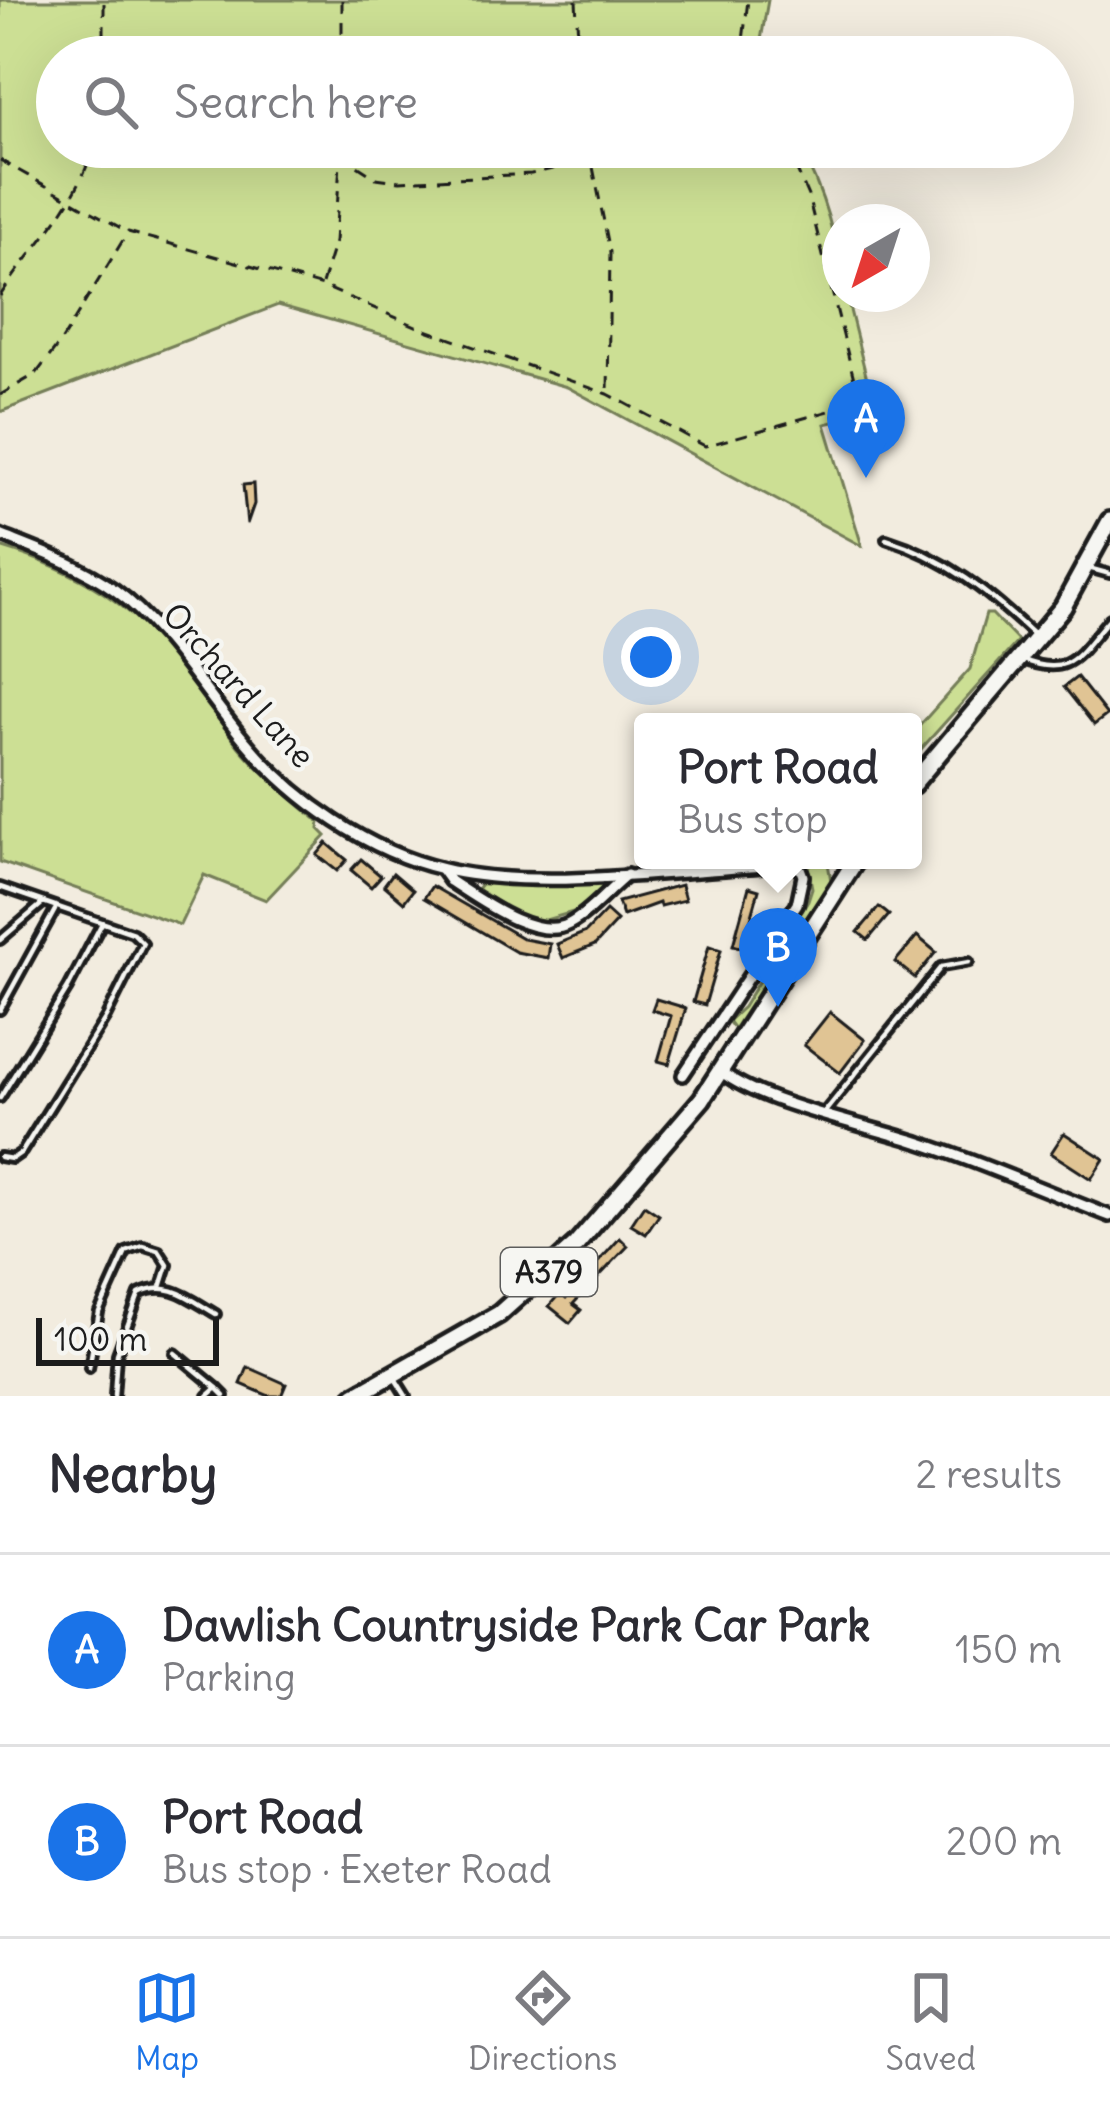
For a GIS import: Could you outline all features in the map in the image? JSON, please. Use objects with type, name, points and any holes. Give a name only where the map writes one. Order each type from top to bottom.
[{"type":"main road","points":[[922,774],[1039,639],[1087,567],[1110,521]]},
{"type":"main road","name":"A379","points":[[355,1396],[479,1327],[540,1281],[621,1194],[722,1072],[846,869]]},
{"type":"street","name":"Orchard Lane","points":[[0,535],[57,557],[119,593],[152,626],[256,754],[344,827],[389,851],[442,869],[480,875],[627,875],[719,869]]},
{"type":"street","points":[[442,869],[450,880],[526,926],[553,930],[582,914],[627,875]]},
{"type":"street","points":[[683,1075],[797,904],[801,869]]},
{"type":"street","points":[[716,1027],[741,1043]]},
{"type":"street","points":[[722,1072],[739,1085],[970,1160],[1110,1216]]},
{"type":"lane","points":[[886,539],[922,550],[959,570],[1039,639]]},
{"type":"lane","points":[[1087,567],[1110,574]]},
{"type":"lane","points":[[1021,659],[1053,670],[1064,667],[1110,618]]},
{"type":"lane","points":[[0,887],[141,938],[142,951],[22,1152],[12,1159],[0,1156]]},
{"type":"lane","points":[[0,940],[43,904]]},
{"type":"lane","points":[[0,1010],[56,908]]},
{"type":"lane","points":[[0,1098],[102,923]]},
{"type":"lane","points":[[824,1113],[941,967],[969,962]]},
{"type":"lane","points":[[89,1368],[99,1312],[126,1252],[143,1246],[159,1250],[168,1265],[161,1287]]},
{"type":"lane","points":[[114,1396],[117,1354],[134,1301],[149,1289],[161,1287],[216,1314]]},
{"type":"lane","points":[[175,1353],[225,1396]]},
{"type":"lane","points":[[393,1376],[406,1396]]},
{"type":"lane","points":[[208,1396],[217,1388]]},
{"type":"path","points":[[104,0],[104,36]]},
{"type":"path","points":[[342,0],[343,36]]},
{"type":"path","points":[[576,0],[578,36]]},
{"type":"path","points":[[744,36],[748,0]]},
{"type":"path","points":[[0,160],[128,232],[322,286],[423,329],[608,394],[705,446],[847,406],[856,410]]},
{"type":"path","points":[[0,296],[86,168]]},
{"type":"path","points":[[322,286],[335,242],[339,168]]},
{"type":"path","points":[[360,168],[376,178],[400,181],[531,174],[557,168]]},
{"type":"path","points":[[594,168],[610,252],[608,394]]},
{"type":"path","points":[[796,168],[808,196],[861,407],[854,422]]},
{"type":"path","points":[[0,395],[36,374],[128,232]]},
{"type":"green space","points":[[0,0],[768,0],[762,36],[36,36],[36,168],[810,168],[823,204],[822,312],[850,312],[875,412],[825,424],[862,546],[567,387],[278,305],[0,412]]},
{"type":"green space","points":[[0,547],[81,579],[126,609],[186,672],[248,757],[320,822],[319,829],[326,836],[266,900],[204,875],[180,925],[0,862]]},
{"type":"green space","points":[[986,614],[992,614],[1018,641],[922,748],[922,723],[970,669]]},
{"type":"green space","points":[[808,869],[829,869],[831,881],[734,1029],[728,1021],[743,1007],[812,888]]},
{"type":"green space","points":[[601,882],[603,887],[580,910],[532,924],[477,889],[481,884]]},
{"type":"building","points":[[253,484],[254,504],[247,524],[243,485]]},
{"type":"building","points":[[1077,677],[1107,715],[1094,725],[1064,687]]},
{"type":"building","points":[[327,843],[347,860],[337,871],[317,855]]},
{"type":"building","points":[[361,859],[381,876],[371,887],[351,870]]},
{"type":"building","points":[[393,873],[413,890],[404,902],[384,885]]},
{"type":"building","points":[[681,885],[685,900],[623,916],[618,902]]},
{"type":"building","points":[[432,886],[524,939],[550,944],[548,958],[516,952],[424,898]]},
{"type":"building","points":[[749,887],[759,890],[743,948],[733,945]]},
{"type":"building","points":[[879,907],[889,915],[868,940],[858,932]]},
{"type":"building","points":[[606,911],[617,921],[595,945],[563,958],[557,944],[586,932]]},
{"type":"building","points":[[917,936],[936,952],[915,978],[895,962]]},
{"type":"building","points":[[709,946],[721,950],[705,1005],[693,1002]]},
{"type":"building","points":[[656,999],[686,1008],[669,1064],[658,1061],[671,1016],[652,1010]]},
{"type":"building","points":[[830,1012],[865,1040],[840,1073],[804,1045]]},
{"type":"building","points":[[1064,1133],[1104,1159],[1091,1179],[1051,1153]]},
{"type":"building","points":[[644,1205],[659,1215],[646,1234],[631,1225]]},
{"type":"building","points":[[620,1238],[628,1246],[573,1304],[581,1310],[570,1323],[549,1306],[560,1293],[566,1298]]},
{"type":"building","points":[[248,1367],[286,1384],[281,1396],[241,1384]]},
{"type":"place","name":"Dawlish Countryside Park Car Park","points":[[866,478]]},
{"type":"place","name":"Port Road","points":[[778,1007]]}]
